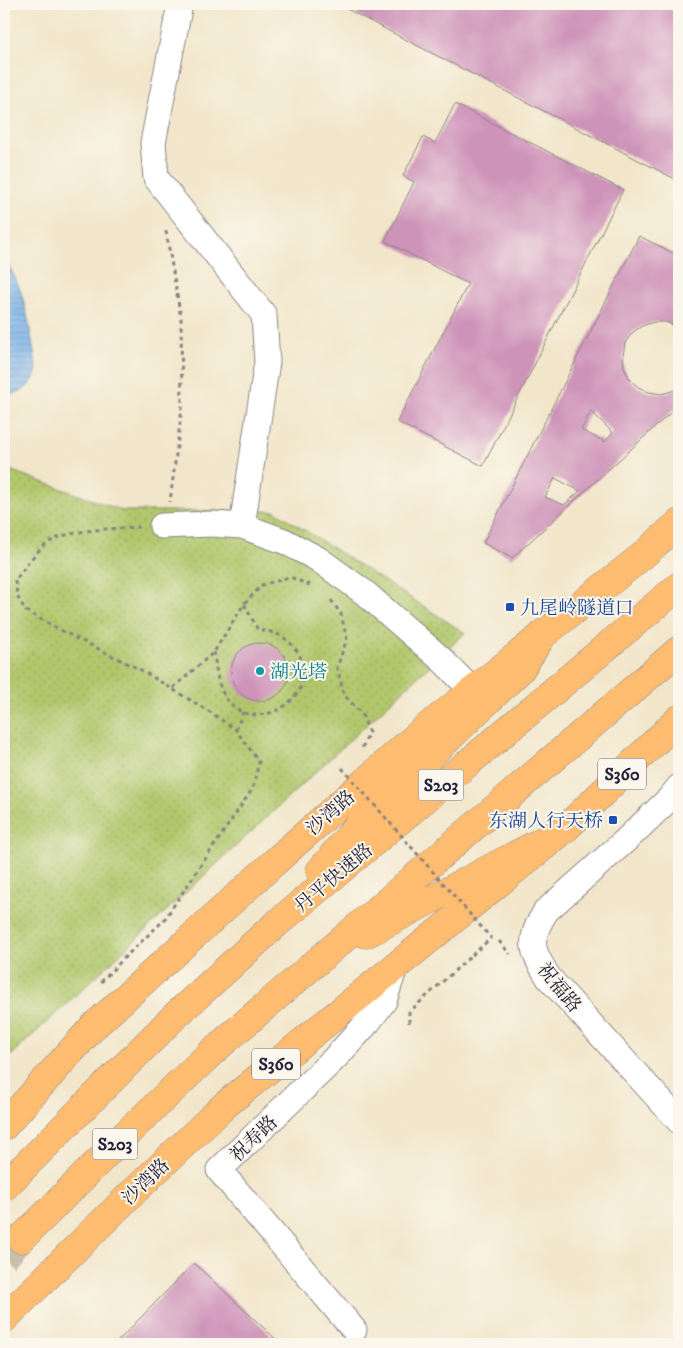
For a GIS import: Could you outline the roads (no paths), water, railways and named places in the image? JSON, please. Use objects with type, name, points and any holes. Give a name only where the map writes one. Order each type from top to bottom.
[{"type":"main road","name":"沙湾路","points":[[4,1126],[93,1027],[288,849],[421,732],[641,557],[679,523]]},
{"type":"main road","name":"丹平快速路","points":[[4,1187],[175,1016],[276,925],[679,586]]},
{"type":"main road","points":[[276,925],[360,823],[520,670],[544,633]]},
{"type":"main road","name":"S203","points":[[21,1239],[128,1132],[212,1052],[679,650]]},
{"type":"main road","name":"沙湾路","points":[[4,1319],[225,1105],[565,829],[679,719]]},
{"type":"main road","points":[[323,957],[565,829]]},
{"type":"street","points":[[180,4],[153,143],[156,178],[264,315],[266,362],[242,526]]},
{"type":"street","points":[[162,526],[212,524],[242,526],[284,541],[318,559],[365,594],[441,659],[473,691]]},
{"type":"street","name":"祝福路","points":[[679,787],[626,840],[546,911],[536,926],[533,941],[536,957],[549,978],[679,1121]]},
{"type":"street","name":"祝寿路","points":[[354,1330],[219,1170],[335,1058],[369,1021],[384,1001],[395,967]]},
{"type":"water","points":[[4,261],[18,283],[23,297],[37,370],[29,385],[16,393],[4,397]]},
{"type":"tunnel","points":[[4,1258],[21,1239]]},
{"type":"place","name":"九尾岭隧道口","points":[[510,607]]},
{"type":"place","name":"湖光塔","points":[[260,671]]},
{"type":"place","name":"东湖人行天桥","points":[[613,820]]}]
